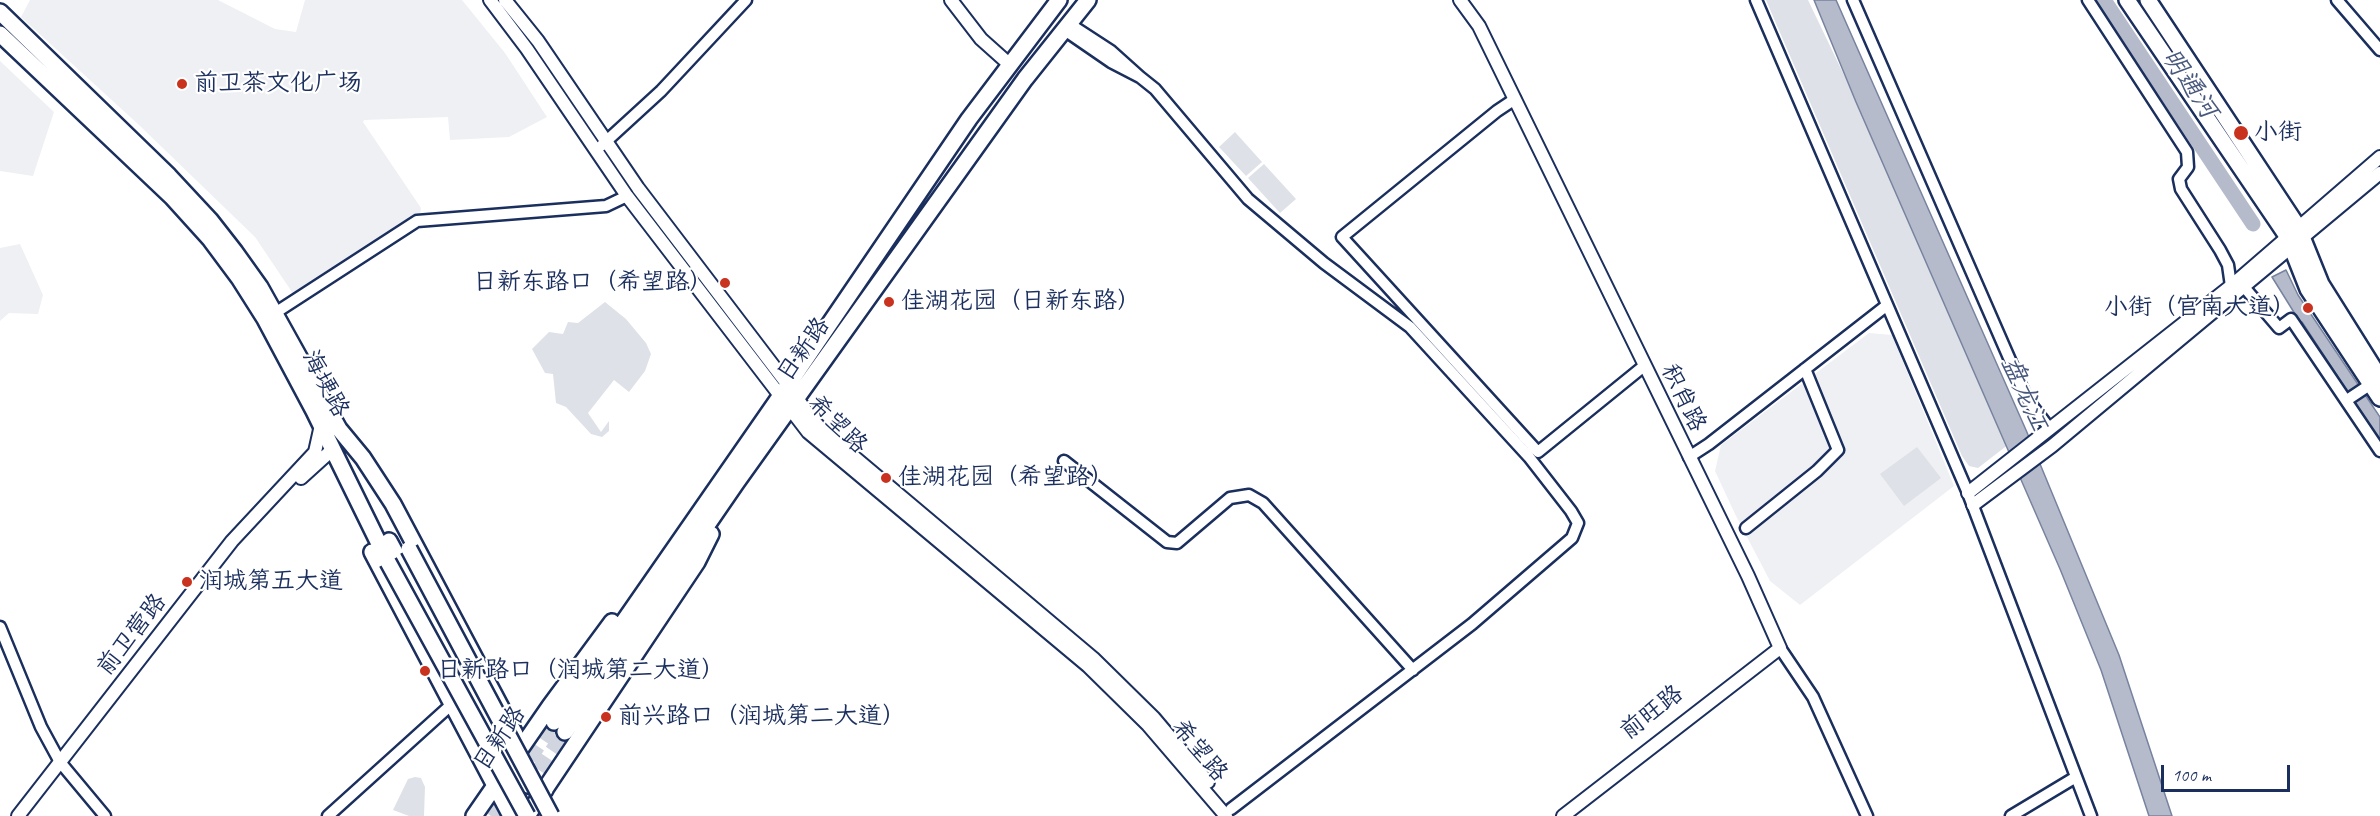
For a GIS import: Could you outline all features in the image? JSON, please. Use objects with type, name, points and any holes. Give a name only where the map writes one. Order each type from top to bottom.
[{"type":"main road","name":"日新路","points":[[718,487],[560,727],[736,483],[962,129],[1059,0]]},
{"type":"main road","points":[[1063,29],[1049,38],[1046,34],[1074,0]]},
{"type":"main road","name":"日新路","points":[[474,816],[549,706],[631,596],[789,398],[1025,79],[1088,0]]},
{"type":"main road","points":[[2127,0],[2296,237]]},
{"type":"main road","points":[[2148,0],[2296,237],[2308,289],[2380,398]]},
{"type":"main road","name":"海埂路","points":[[0,12],[170,176],[210,220],[254,278],[275,313],[330,424],[333,449],[388,562],[531,814]]},
{"type":"main road","name":"海埂路","points":[[0,34],[172,196],[210,239],[239,278],[409,549],[551,816]]},
{"type":"main road","points":[[330,424],[363,458],[393,504],[559,816]]},
{"type":"main road","points":[[333,449],[347,466],[381,525],[516,776],[525,784],[546,790]]},
{"type":"main road","points":[[333,449],[358,526],[511,816]]},
{"type":"main road","points":[[531,814],[697,562],[736,483]]},
{"type":"main road","points":[[495,787],[506,786],[517,789],[527,796],[531,814]]},
{"type":"street","name":"希望路","points":[[490,0],[527,49],[627,196],[789,398],[821,429],[1093,658],[1134,696],[1231,814]]},
{"type":"street","name":"希望路","points":[[505,0],[538,41],[606,143],[789,398]]},
{"type":"street","points":[[595,150],[606,143],[661,91],[747,0]]},
{"type":"street","points":[[951,0],[981,39],[1009,64]]},
{"type":"street","name":"积肖路","points":[[1460,0],[1479,26],[1748,576],[1778,645],[1813,697],[1867,816]]},
{"type":"street","points":[[1756,0],[1970,499],[2091,816]]},
{"type":"street","points":[[1853,0],[2027,399],[2048,431]]},
{"type":"street","points":[[2088,0],[2187,152],[2188,167],[2179,179],[2181,189],[2220,250],[2238,286],[2278,328],[2291,318],[2380,451]]},
{"type":"street","points":[[2337,0],[2380,50]]},
{"type":"street","points":[[1063,29],[1111,62],[1140,77],[1155,89],[1248,199],[1324,263],[1410,327],[1529,457],[1576,518],[1577,528],[1572,538],[1472,624],[1231,814]]},
{"type":"street","points":[[1515,99],[1497,111],[1342,237],[1538,452],[1636,370],[1644,366]]},
{"type":"street","points":[[2296,237],[2380,157]]},
{"type":"street","points":[[1970,499],[1995,490],[2052,446],[2296,237],[2380,173]]},
{"type":"street","points":[[275,313],[417,221],[606,206],[627,196]]},
{"type":"street","points":[[1970,499],[1988,478],[2238,286]]},
{"type":"street","points":[[1689,457],[1709,444],[1886,306]]},
{"type":"street","points":[[1746,528],[1838,450],[1805,369]]},
{"type":"street","points":[[2348,400],[2372,384]]},
{"type":"street","name":"前卫营路","points":[[26,816],[61,765],[232,541],[315,452],[330,424]]},
{"type":"street","name":"前卫营路","points":[[18,816],[238,544],[289,490],[333,449]]},
{"type":"street","points":[[1064,461],[1167,542],[1177,543],[1230,498],[1249,495],[1256,499],[1284,525],[1413,669]]},
{"type":"street","points":[[0,627],[41,727],[61,765],[105,816]]},
{"type":"street","name":"前旺路","points":[[1553,816],[1778,645]]},
{"type":"street","name":"前旺路","points":[[1563,816],[1778,645]]},
{"type":"street","points":[[328,816],[452,704]]},
{"type":"street","points":[[2011,816],[2076,777]]},
{"type":"shaded area","points":[[30,0],[218,0],[275,29],[296,32],[305,0],[462,0],[505,53],[547,117],[509,137],[450,140],[448,117],[364,120],[363,122],[421,208],[420,215],[294,295],[255,237],[139,125],[21,17]]},
{"type":"shaded area","points":[[1766,0],[1808,0],[1855,98],[2009,444],[1978,468],[1969,466],[1962,456]]},
{"type":"shaded area","points":[[0,61],[54,112],[33,176],[0,171]]},
{"type":"shaded area","points":[[1235,132],[1262,162],[1246,176],[1219,147]]},
{"type":"shaded area","points":[[1264,164],[1296,199],[1280,213],[1248,178]]},
{"type":"shaded area","points":[[20,244],[43,295],[38,314],[9,313],[0,321],[0,248]]},
{"type":"shaded area","points":[[605,302],[626,319],[646,343],[651,354],[645,371],[629,392],[614,380],[588,413],[601,432],[609,421],[609,431],[602,437],[591,434],[566,407],[556,403],[553,374],[545,373],[532,349],[549,332],[563,334],[568,322],[578,323]]},
{"type":"shaded area","points":[[1869,333],[1892,335],[1954,486],[1800,605],[1770,581],[1736,516],[1715,471],[1721,445]]},
{"type":"shaded area","points":[[1917,447],[1941,478],[1904,506],[1880,474]]},
{"type":"shaded area","points":[[421,778],[425,787],[424,816],[409,816],[393,810],[408,779]]},
{"type":"water","points":[[1814,0],[1836,0],[2026,430],[2119,655],[2172,816],[2149,816],[2101,670],[2060,569],[1856,102]]},
{"type":"water","points":[[2286,270],[2298,295],[2380,417],[2380,441],[2272,277]]},
{"type":"waterway","name":"明通河","points":[[2104,0],[2253,224]]},
{"type":"tunnel","points":[[491,816],[554,722]]},
{"type":"tunnel","points":[[526,789],[565,732]]},
{"type":"place","name":"前卫茶文化广场","points":[[182,84]]},
{"type":"place","name":"小街","points":[[2241,133]]},
{"type":"place","name":"日新东路口（希望路）","points":[[725,283]]},
{"type":"place","name":"佳湖花园（日新东路）","points":[[889,302]]},
{"type":"place","name":"小街（官南大道）","points":[[2308,308]]},
{"type":"place","name":"佳湖花园（希望路）","points":[[886,478]]},
{"type":"place","name":"润城第五大道","points":[[187,582]]},
{"type":"place","name":"日新路口（润城第二大道）","points":[[425,671]]},
{"type":"place","name":"前兴路口（润城第二大道）","points":[[606,717]]},
{"type":"water label","name":"盘龙江","points":[[2024,394]]}]
